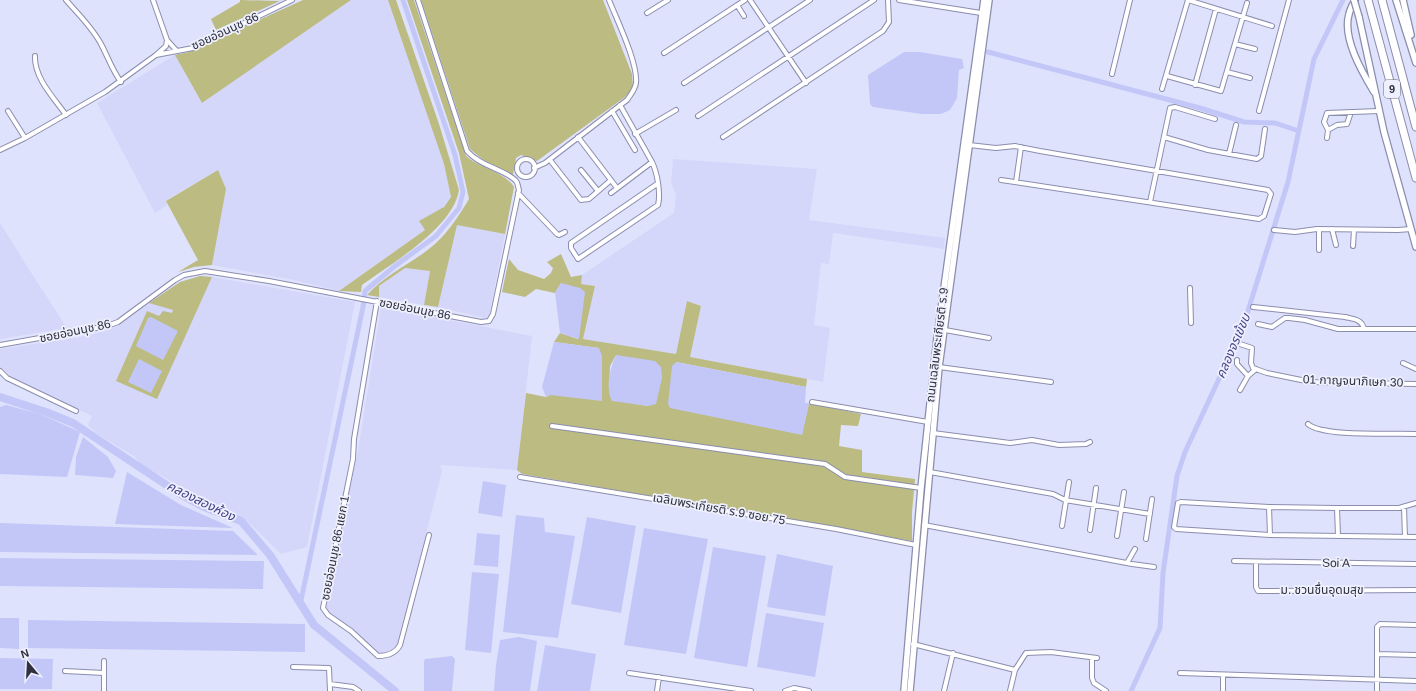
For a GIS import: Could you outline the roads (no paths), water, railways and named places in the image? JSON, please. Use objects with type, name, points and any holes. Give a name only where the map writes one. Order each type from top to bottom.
[{"type":"highway","name":"9","points":[[1368,0],[1416,178]]},
{"type":"highway","name":"9","points":[[1382,0],[1416,127]]},
{"type":"main road","name":"ถนนเฉลิมพระเกียรติ ร.9","points":[[904,691],[921,488],[937,338],[984,0]]},
{"type":"main road","name":"ถนนเฉลิมพระเกียรติ ร.9","points":[[910,691],[939,367],[989,0]]},
{"type":"main road","points":[[1355,0],[1379,111],[1416,247]]},
{"type":"main road","points":[[1355,0],[1349,14],[1347,28],[1357,62],[1376,96]]},
{"type":"main road","points":[[1396,0],[1416,62]]},
{"type":"main road","points":[[1403,0],[1412,39],[1412,50]]},
{"type":"street","points":[[66,0],[83,18],[101,43],[115,74],[122,82]]},
{"type":"street","points":[[153,0],[167,40],[176,50]]},
{"type":"street","name":"ซอยอ่อนนุช 86","points":[[156,55],[193,48],[292,0]]},
{"type":"street","points":[[418,0],[467,151],[481,163],[513,178],[518,185],[518,193],[557,234],[559,235],[565,232]]},
{"type":"street","points":[[534,168],[532,162],[524,159],[519,162],[517,167],[518,172],[525,176],[531,175],[534,168],[550,160],[620,105],[631,94],[636,82],[630,54],[610,0]]},
{"type":"street","points":[[647,13],[668,0]]},
{"type":"street","points":[[664,53],[745,0]]},
{"type":"street","points":[[750,0],[806,83]]},
{"type":"street","points":[[684,83],[810,0]]},
{"type":"street","points":[[698,116],[874,0]]},
{"type":"street","points":[[723,137],[883,32],[889,22],[888,0]]},
{"type":"street","points":[[899,0],[982,13]]},
{"type":"street","points":[[1112,74],[1130,0]]},
{"type":"street","points":[[1162,89],[1188,0],[1272,26]]},
{"type":"street","points":[[1259,112],[1289,0]]},
{"type":"street","points":[[1166,76],[1221,91],[1246,3]]},
{"type":"street","points":[[737,5],[744,16]]},
{"type":"street","points":[[1195,85],[1216,9]]},
{"type":"street","name":"ซอยอ่อนนุช 86","points":[[0,150],[25,138],[122,82],[166,46],[167,40]]},
{"type":"street","points":[[1235,44],[1255,49]]},
{"type":"street","points":[[34,56],[36,68],[40,78],[66,115]]},
{"type":"street","points":[[1227,72],[1250,78]]},
{"type":"street","points":[[620,105],[656,169],[657,184],[658,205],[582,258],[577,258],[570,246],[571,243],[657,184]]},
{"type":"street","points":[[1150,202],[1158,171],[1169,110],[1172,107],[1215,119]]},
{"type":"street","points":[[635,134],[676,110]]},
{"type":"street","points":[[8,111],[25,138]]},
{"type":"street","points":[[612,111],[635,150]]},
{"type":"street","points":[[1327,138],[1328,130],[1324,122],[1327,113],[1379,111]]},
{"type":"street","points":[[1328,130],[1347,124],[1351,112]]},
{"type":"street","points":[[1229,154],[1236,125]]},
{"type":"street","points":[[1164,137],[1208,150],[1259,158],[1265,129]]},
{"type":"street","points":[[578,137],[617,188]]},
{"type":"street","points":[[970,145],[996,148],[1008,145],[1021,147],[1040,152],[1268,190],[1271,194],[1264,216],[1259,219],[1000,180]]},
{"type":"street","points":[[1016,182],[1021,147]]},
{"type":"street","points":[[550,160],[581,200],[589,198],[611,180]]},
{"type":"street","points":[[611,193],[652,162]]},
{"type":"street","points":[[581,170],[598,191]]},
{"type":"street","name":"ซอยอ่อนนุช 86","points":[[0,345],[107,326],[118,322],[174,280],[184,275],[205,271],[377,301],[480,322],[489,321],[493,314],[518,193]]},
{"type":"street","points":[[1274,230],[1301,232],[1319,229],[1411,229]]},
{"type":"street","points":[[1319,229],[1319,250]]},
{"type":"street","points":[[1332,230],[1336,245]]},
{"type":"street","points":[[1353,246],[1354,230]]},
{"type":"street","points":[[1190,288],[1191,323]]},
{"type":"street","name":"ซอยอ่อนนุช 86 แยก 1","points":[[377,301],[354,439],[353,459],[323,608],[328,615],[351,632],[378,656],[392,654],[398,650],[429,535]]},
{"type":"street","points":[[1253,307],[1345,317],[1359,321],[1363,324],[1364,329]]},
{"type":"street","points":[[1258,324],[1272,327],[1285,318],[1289,318],[1305,320],[1338,329],[1416,329]]},
{"type":"street","points":[[945,330],[989,338]]},
{"type":"street","points":[[1240,344],[1252,348],[1251,365],[1256,370],[1248,376],[1240,390]]},
{"type":"street","points":[[1237,360],[1237,364],[1248,376]]},
{"type":"street","points":[[1403,364],[1416,369]]},
{"type":"street","points":[[939,367],[1051,382]]},
{"type":"street","name":"01 กาญจนาภิเษก 30","points":[[1256,370],[1311,382],[1416,384]]},
{"type":"street","points":[[0,371],[7,378],[76,411]]},
{"type":"street","points":[[812,402],[928,422]]},
{"type":"street","points":[[1308,424],[1311,427],[1330,432],[1416,434]]},
{"type":"street","points":[[552,426],[825,464],[845,477],[921,488]]},
{"type":"street","points":[[933,432],[1010,443],[1032,440],[1059,445],[1086,444],[1090,442]]},
{"type":"street","points":[[930,472],[1053,494],[1065,500],[1150,514]]},
{"type":"street","name":"เฉลิมพระเกียรติ ร.9 ซอย 75","points":[[520,477],[836,529],[916,545]]},
{"type":"street","points":[[1062,526],[1069,482]]},
{"type":"street","points":[[1090,530],[1096,488]]},
{"type":"street","points":[[1117,536],[1124,492]]},
{"type":"street","points":[[1146,539],[1152,499]]},
{"type":"street","points":[[1416,503],[1404,507],[1337,508],[1269,507],[1181,502],[1178,503],[1174,526],[1176,529],[1270,535],[1416,537]]},
{"type":"street","points":[[1269,507],[1270,535]]},
{"type":"street","points":[[1404,507],[1405,537]]},
{"type":"street","points":[[1337,508],[1338,536]]},
{"type":"street","points":[[924,524],[1154,567]]},
{"type":"street","points":[[1127,563],[1136,549]]},
{"type":"street","name":"Soi A","points":[[1234,561],[1416,564]]},
{"type":"street","name":"ม. ชวนชื่นอุดมสุข","points":[[1256,562],[1256,587],[1258,591],[1416,590]]},
{"type":"street","points":[[1377,691],[1378,625],[1416,625]]},
{"type":"street","points":[[914,644],[1015,670]]},
{"type":"street","points":[[1010,691],[1015,670],[1024,656],[1031,653],[1051,652],[1097,658]]},
{"type":"street","points":[[944,691],[953,653]]},
{"type":"street","points":[[1377,654],[1416,655]]},
{"type":"street","points":[[1092,658],[1094,683],[1106,691]]},
{"type":"street","points":[[104,661],[104,691]]},
{"type":"street","points":[[293,667],[328,668],[331,671],[330,691]]},
{"type":"street","points":[[66,671],[104,673]]},
{"type":"street","points":[[629,673],[751,691]]},
{"type":"street","points":[[1180,673],[1223,676],[1416,681]]},
{"type":"street","points":[[1223,676],[1223,691]]},
{"type":"street","points":[[657,691],[659,677]]},
{"type":"street","points":[[330,684],[353,687],[360,691]]},
{"type":"street","points":[[785,691],[794,688],[809,691]]},
{"type":"waterway","points":[[300,605],[363,307],[365,291],[395,266],[436,236],[459,208],[463,192],[455,155],[403,0]]},
{"type":"waterway","name":"คลองจรเข้ขบ","points":[[1131,691],[1160,628],[1163,573],[1177,476],[1185,452],[1243,327],[1288,182],[1314,59],[1343,0]]},
{"type":"waterway","points":[[988,52],[1200,108],[1244,122],[1275,123],[1299,131]]},
{"type":"waterway","name":"คลองสองห้อง","points":[[0,397],[46,412],[73,423],[180,494],[204,507],[241,521],[270,555],[314,625],[395,691]]}]
